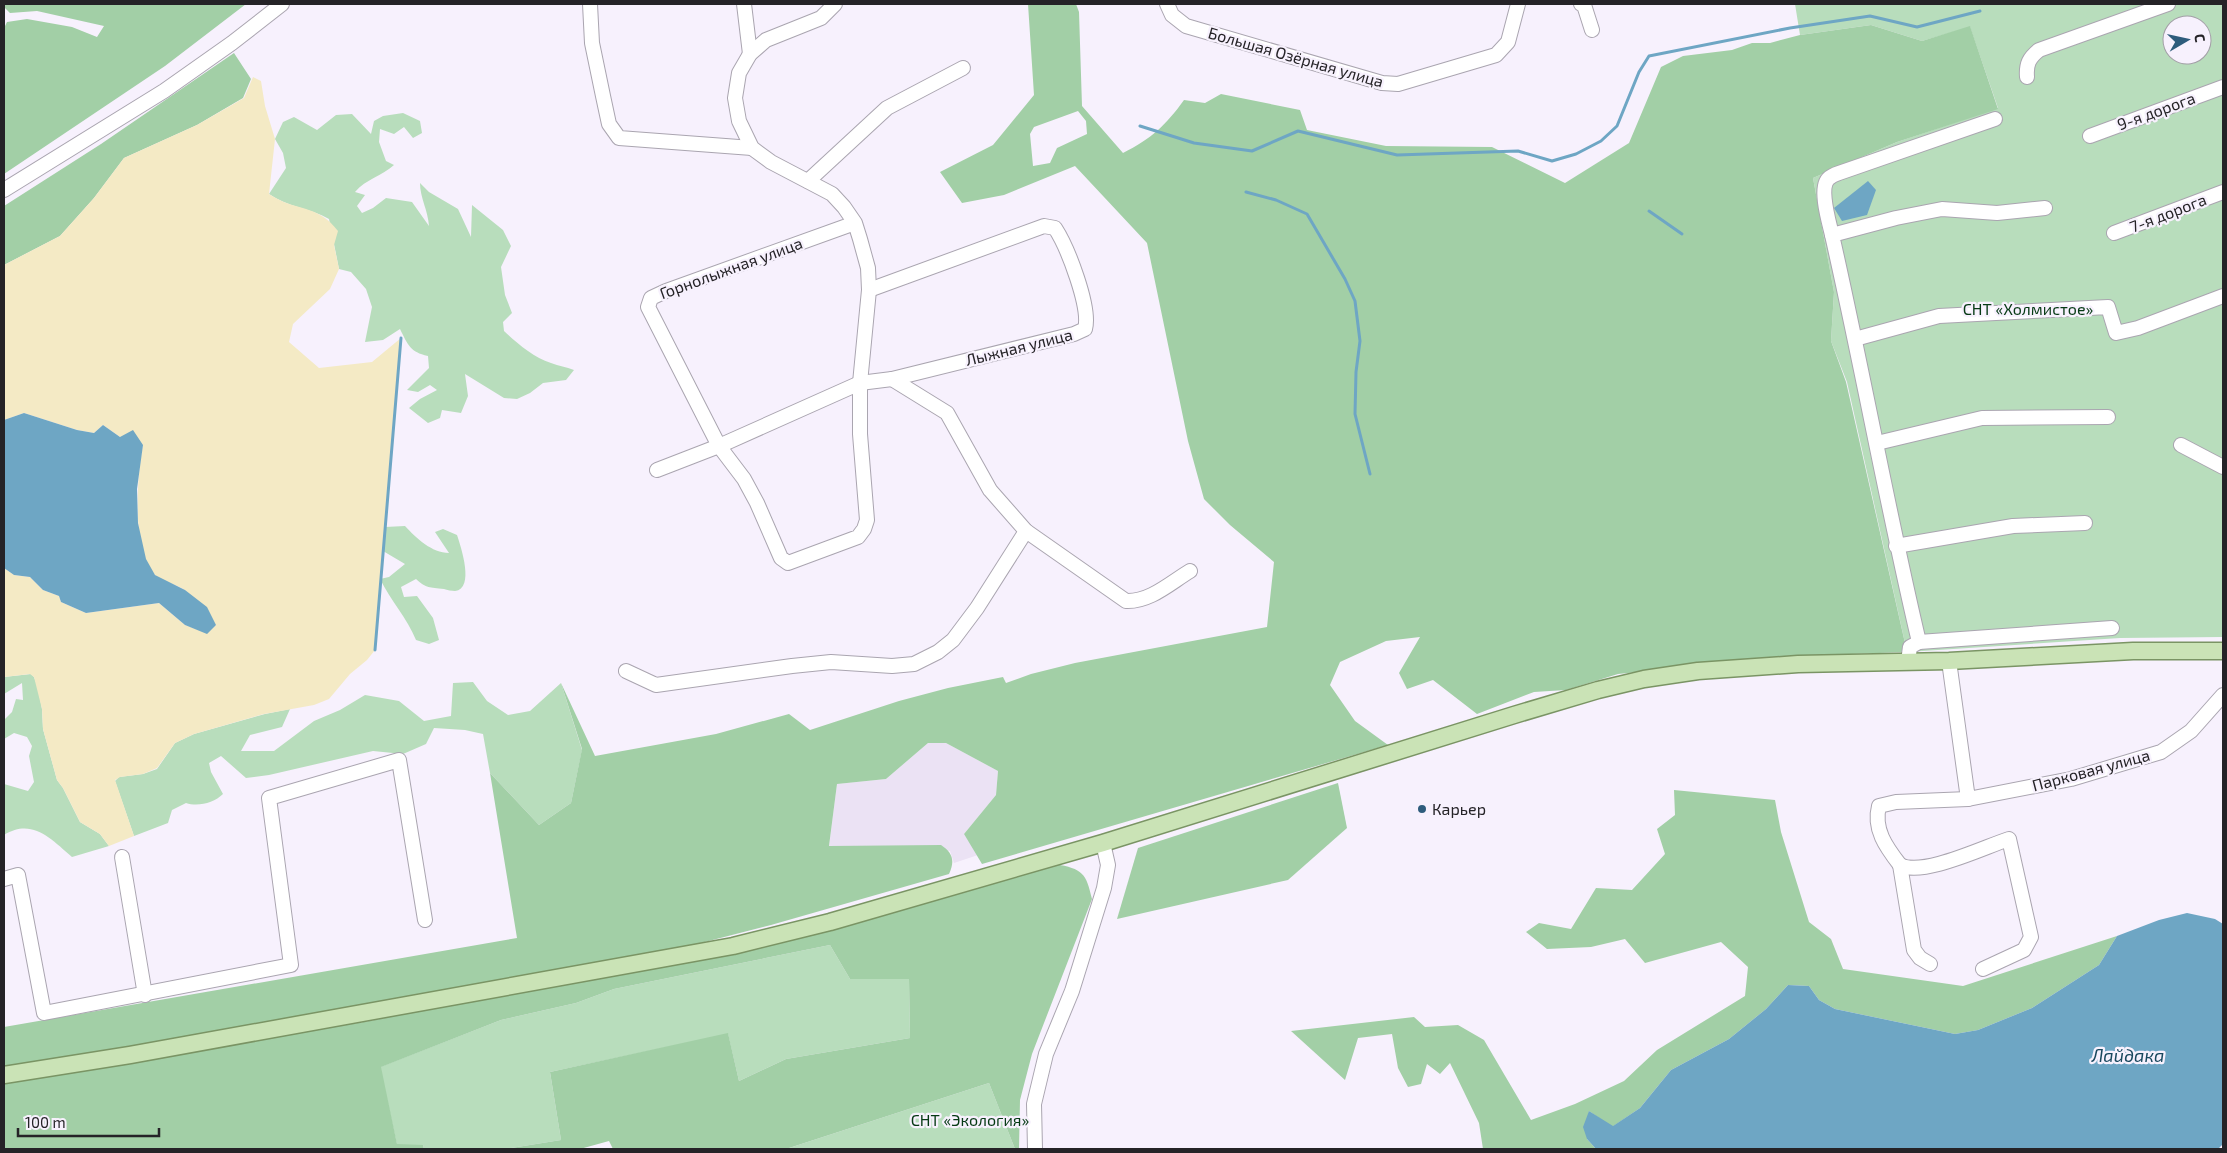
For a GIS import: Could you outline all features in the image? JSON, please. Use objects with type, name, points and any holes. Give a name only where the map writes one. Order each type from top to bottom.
[{"type":"main road","points":[[4,1075],[149,1052],[733,946],[839,919],[1103,843],[1514,715],[1598,690],[1644,679],[1698,671],[1798,664],[1949,661],[2126,651],[2223,651]]},
{"type":"street","points":[[4,190],[164,90],[232,43],[282,4]]},
{"type":"street","points":[[590,4],[592,43],[603,96],[609,124],[618,138],[752,148]]},
{"type":"street","points":[[744,4],[750,54]]},
{"type":"street","points":[[657,470],[719,446],[860,384],[868,290],[868,268],[855,223],[832,194],[771,162],[752,148],[739,121],[735,98],[739,73],[750,54],[766,40],[821,18],[835,4]]},
{"type":"street","name":"Большая Озёрная улица","points":[[1167,4],[1172,16],[1186,26],[1382,84],[1398,84],[1496,56],[1508,42],[1518,4]]},
{"type":"street","points":[[1581,4],[1584,5],[1592,30]]},
{"type":"street","points":[[2027,77],[2026,66],[2031,57],[2040,50],[2168,4]]},
{"type":"street","points":[[808,181],[887,108],[963,68]]},
{"type":"street","name":"9-я дорога","points":[[2090,136],[2223,87]]},
{"type":"street","points":[[1919,642],[1896,546],[1856,339],[1824,198],[1825,186],[1828,178],[1839,173],[1995,119]]},
{"type":"street","name":"7-я дорога","points":[[2114,233],[2223,192]]},
{"type":"street","points":[[1832,235],[1896,218],[1942,209],[1997,214],[2045,208]]},
{"type":"street","name":"Горнолыжная улица","points":[[855,223],[651,298],[648,307],[719,446],[744,479],[758,503],[781,558],[788,563],[858,537],[864,529],[867,520],[860,434],[860,384]]},
{"type":"street","name":"Лыжная улица","points":[[860,384],[892,379],[1074,334],[1085,330],[1087,320],[1074,272],[1063,241],[1055,228],[1044,226],[868,290]]},
{"type":"street","points":[[1856,339],[1940,316],[2022,310],[2108,307],[2116,333],[2138,328],[2223,296]]},
{"type":"street","points":[[892,379],[947,413],[990,490],[1026,531],[1126,601],[1139,602],[1190,571]]},
{"type":"street","points":[[1877,443],[1982,418],[2108,417]]},
{"type":"street","points":[[2181,445],[2223,466]]},
{"type":"street","points":[[1896,546],[2013,526],[2085,523]]},
{"type":"street","points":[[626,671],[656,685],[831,662],[892,666],[914,664],[938,652],[953,640],[977,608],[1026,531]]},
{"type":"street","points":[[1908,662],[1910,648],[1919,642],[2112,628]]},
{"type":"street","points":[[1949,661],[1968,799]]},
{"type":"street","name":"Парковая улица","points":[[1900,865],[1885,846],[1876,818],[1879,806],[1896,802],[1968,799],[2071,779],[2161,752],[2191,731],[2223,695]]},
{"type":"street","points":[[4,879],[18,875],[44,1013],[291,966],[269,798],[399,760],[425,920]]},
{"type":"street","points":[[1900,865],[1906,868],[1932,866],[2009,839],[2031,937],[2024,950],[1983,969]]},
{"type":"street","points":[[1035,1149],[1034,1104],[1046,1054],[1072,991],[1104,888],[1108,865],[1103,843]]},
{"type":"street","points":[[122,858],[146,995]]},
{"type":"street","points":[[1900,865],[1914,950],[1920,958],[1930,964]]},
{"type":"shaded area","points":[[928,743],[946,743],[998,771],[996,795],[964,834],[978,855],[954,863],[950,851],[829,847],[837,784],[886,779]]},
{"type":"green space","points":[[4,4],[246,4],[165,66],[4,174],[4,28],[7,22],[27,19],[72,27],[97,37],[104,26],[37,11],[10,13],[4,7]]},
{"type":"green space","points":[[1028,4],[1076,4],[1079,12],[1082,106],[1123,153],[1157,131],[1184,100],[1205,103],[1221,94],[1300,110],[1307,130],[1386,146],[1492,147],[1565,183],[1629,143],[1661,67],[1683,56],[1732,50],[1752,43],[1770,43],[1800,35],[1871,25],[1922,41],[1970,26],[1998,109],[1897,142],[1813,178],[1834,292],[1831,341],[1846,382],[1907,652],[1798,656],[1618,674],[1566,690],[1534,692],[1477,714],[1433,680],[1407,689],[1399,673],[1420,637],[1386,641],[1340,662],[1330,685],[1355,721],[1388,745],[982,864],[964,834],[996,795],[998,771],[946,743],[928,743],[886,779],[837,784],[829,846],[941,845],[952,858],[949,874],[771,925],[627,962],[4,1068],[4,1027],[517,938],[490,773],[539,825],[571,803],[582,749],[561,683],[595,756],[716,734],[789,714],[810,730],[899,701],[948,688],[1003,677],[1006,683],[1031,674],[1075,663],[1267,627],[1274,562],[1230,525],[1204,499],[1188,441],[1147,243],[1075,166],[1004,195],[962,203],[940,172],[993,145],[1034,95]],"holes":[[[1078,111],[1086,121],[1087,134],[1057,148],[1050,163],[1033,166],[1030,134],[1034,127]]]},
{"type":"green space","name":"СНТ «Холмистое»","points":[[1795,4],[2223,4],[2223,637],[2120,638],[1907,652],[1847,382],[1831,341],[1834,292],[1813,178],[1897,142],[1998,108],[1970,27],[1922,41],[1871,25],[1800,35]]},
{"type":"green space","points":[[234,53],[251,79],[243,98],[197,125],[124,158],[94,198],[60,236],[4,265],[4,206],[101,144]]},
{"type":"green space","points":[[403,113],[420,121],[422,133],[413,138],[404,127],[394,134],[380,129],[379,142],[386,161],[394,165],[355,192],[365,195],[357,206],[362,213],[373,208],[386,198],[412,202],[429,226],[420,183],[429,192],[458,209],[471,237],[472,205],[503,230],[511,246],[501,267],[505,295],[512,313],[503,322],[504,331],[538,357],[574,370],[566,380],[543,383],[530,393],[517,399],[504,398],[465,374],[468,396],[461,413],[442,410],[440,418],[428,423],[409,408],[420,399],[437,390],[430,385],[418,392],[407,390],[429,368],[428,356],[413,350],[400,329],[383,340],[365,342],[372,307],[366,289],[351,272],[339,269],[329,219],[283,202],[269,194],[286,168],[283,153],[275,139],[283,122],[294,117],[317,130],[336,115],[352,114],[371,134],[374,121],[383,116]]},
{"type":"green space","points":[[405,526],[425,544],[443,552],[449,553],[435,532],[443,529],[457,535],[463,557],[465,576],[461,589],[454,591],[429,587],[416,579],[401,587],[404,597],[417,596],[433,618],[439,640],[429,644],[416,640],[380,579],[389,577],[405,564],[383,551],[385,527]]},
{"type":"green space","points":[[31,674],[38,688],[43,729],[57,780],[80,822],[100,834],[109,846],[72,857],[48,837],[32,829],[14,830],[4,835],[4,784],[28,791],[34,782],[29,756],[32,746],[27,737],[14,733],[4,739],[4,720],[12,712],[16,699],[23,700],[22,683],[4,694],[4,677]]},
{"type":"green space","points":[[473,682],[487,701],[508,715],[530,711],[561,683],[582,750],[571,803],[539,825],[490,773],[483,734],[465,730],[434,728],[426,744],[403,754],[373,751],[269,775],[246,778],[221,756],[209,763],[211,772],[223,794],[215,800],[206,803],[196,805],[186,803],[172,810],[168,823],[134,836],[115,781],[119,777],[143,774],[157,769],[175,743],[194,734],[290,709],[282,727],[250,735],[241,751],[274,751],[314,721],[340,710],[365,695],[399,701],[424,721],[451,716],[453,683]]},
{"type":"green space","points":[[1338,783],[1347,828],[1288,880],[1117,919],[1138,848]]},
{"type":"green space","points":[[1674,790],[1775,800],[1781,832],[1809,922],[1831,939],[1843,969],[1963,986],[2117,936],[2099,965],[2032,1008],[1978,1030],[1955,1034],[1835,1009],[1819,1000],[1809,986],[1788,985],[1766,1009],[1729,1039],[1671,1070],[1640,1108],[1612,1127],[1589,1111],[1587,1139],[1596,1149],[1483,1149],[1479,1123],[1450,1063],[1440,1074],[1427,1064],[1421,1084],[1408,1087],[1398,1068],[1392,1034],[1358,1038],[1345,1080],[1291,1031],[1414,1017],[1425,1027],[1458,1025],[1484,1040],[1531,1120],[1575,1104],[1624,1081],[1657,1050],[1745,996],[1748,967],[1721,942],[1645,963],[1625,939],[1591,947],[1547,949],[1526,932],[1539,923],[1571,929],[1596,888],[1632,890],[1665,854],[1657,829],[1675,815]]},
{"type":"green space","points":[[1055,864],[1072,868],[1082,874],[1088,883],[1092,899],[1032,1054],[1020,1100],[1019,1149],[1015,1149],[989,1083],[786,1149],[613,1149],[609,1141],[580,1149],[505,1149],[561,1140],[550,1072],[728,1033],[739,1081],[786,1059],[910,1038],[909,979],[850,979],[830,945],[614,989],[576,1003],[501,1020],[381,1067],[397,1144],[423,1145],[424,1149],[4,1149],[4,1083],[369,1021],[831,930]]},
{"type":"green space","points":[[830,945],[850,979],[909,979],[910,1038],[786,1059],[739,1081],[728,1034],[550,1072],[561,1140],[505,1149],[424,1149],[423,1145],[397,1145],[380,1067],[501,1020],[576,1003],[614,989]]},
{"type":"green space","name":"СНТ «Экология»","points":[[989,1083],[1015,1149],[786,1149]]},
{"type":"sand","points":[[253,77],[261,81],[265,106],[275,139],[269,194],[279,200],[322,216],[338,231],[334,245],[339,269],[330,289],[293,324],[289,342],[319,368],[372,362],[401,338],[375,650],[367,660],[350,674],[329,699],[314,705],[264,714],[194,734],[175,743],[157,768],[143,774],[120,777],[115,780],[134,836],[109,846],[100,834],[80,822],[57,780],[43,729],[42,709],[34,677],[30,674],[4,677],[4,568],[14,575],[30,577],[43,590],[59,596],[61,602],[86,613],[159,603],[185,625],[207,633],[216,625],[186,591],[155,575],[147,564],[139,532],[138,513],[139,475],[143,445],[120,437],[103,425],[94,433],[77,430],[24,413],[4,420],[4,265],[60,236],[94,198],[124,158],[197,125],[244,98]]},
{"type":"water","points":[[1868,181],[1876,190],[1867,215],[1842,221],[1834,208]]},
{"type":"water","points":[[24,413],[77,430],[94,433],[103,425],[120,437],[133,430],[143,445],[137,489],[138,523],[146,559],[155,575],[185,590],[207,607],[216,625],[207,634],[185,625],[159,603],[86,613],[61,602],[59,596],[43,590],[30,577],[14,575],[4,568],[4,420]]},
{"type":"water","name":"Лайдака","points":[[2187,913],[2215,919],[2223,924],[2223,1144],[2218,1149],[1596,1149],[1587,1139],[1583,1127],[1589,1111],[1613,1126],[1640,1108],[1671,1070],[1729,1039],[1766,1009],[1788,985],[1809,986],[1819,1000],[1835,1009],[1955,1034],[1978,1030],[2032,1008],[2099,965],[2117,936],[2159,920]]},
{"type":"waterway","points":[[1140,126],[1194,143],[1252,151],[1298,131],[1397,155],[1518,151],[1552,161],[1576,154],[1601,141],[1617,126],[1639,72],[1649,56],[1790,28],[1870,16],[1917,27],[1980,11]]},
{"type":"waterway","points":[[1246,192],[1276,200],[1307,214],[1345,279],[1355,301],[1360,341],[1356,372],[1355,414],[1370,474]]},
{"type":"waterway","points":[[1649,211],[1682,234]]},
{"type":"waterway","points":[[375,650],[401,338]]},
{"type":"place","name":"Карьер","points":[[1422,809]]}]
